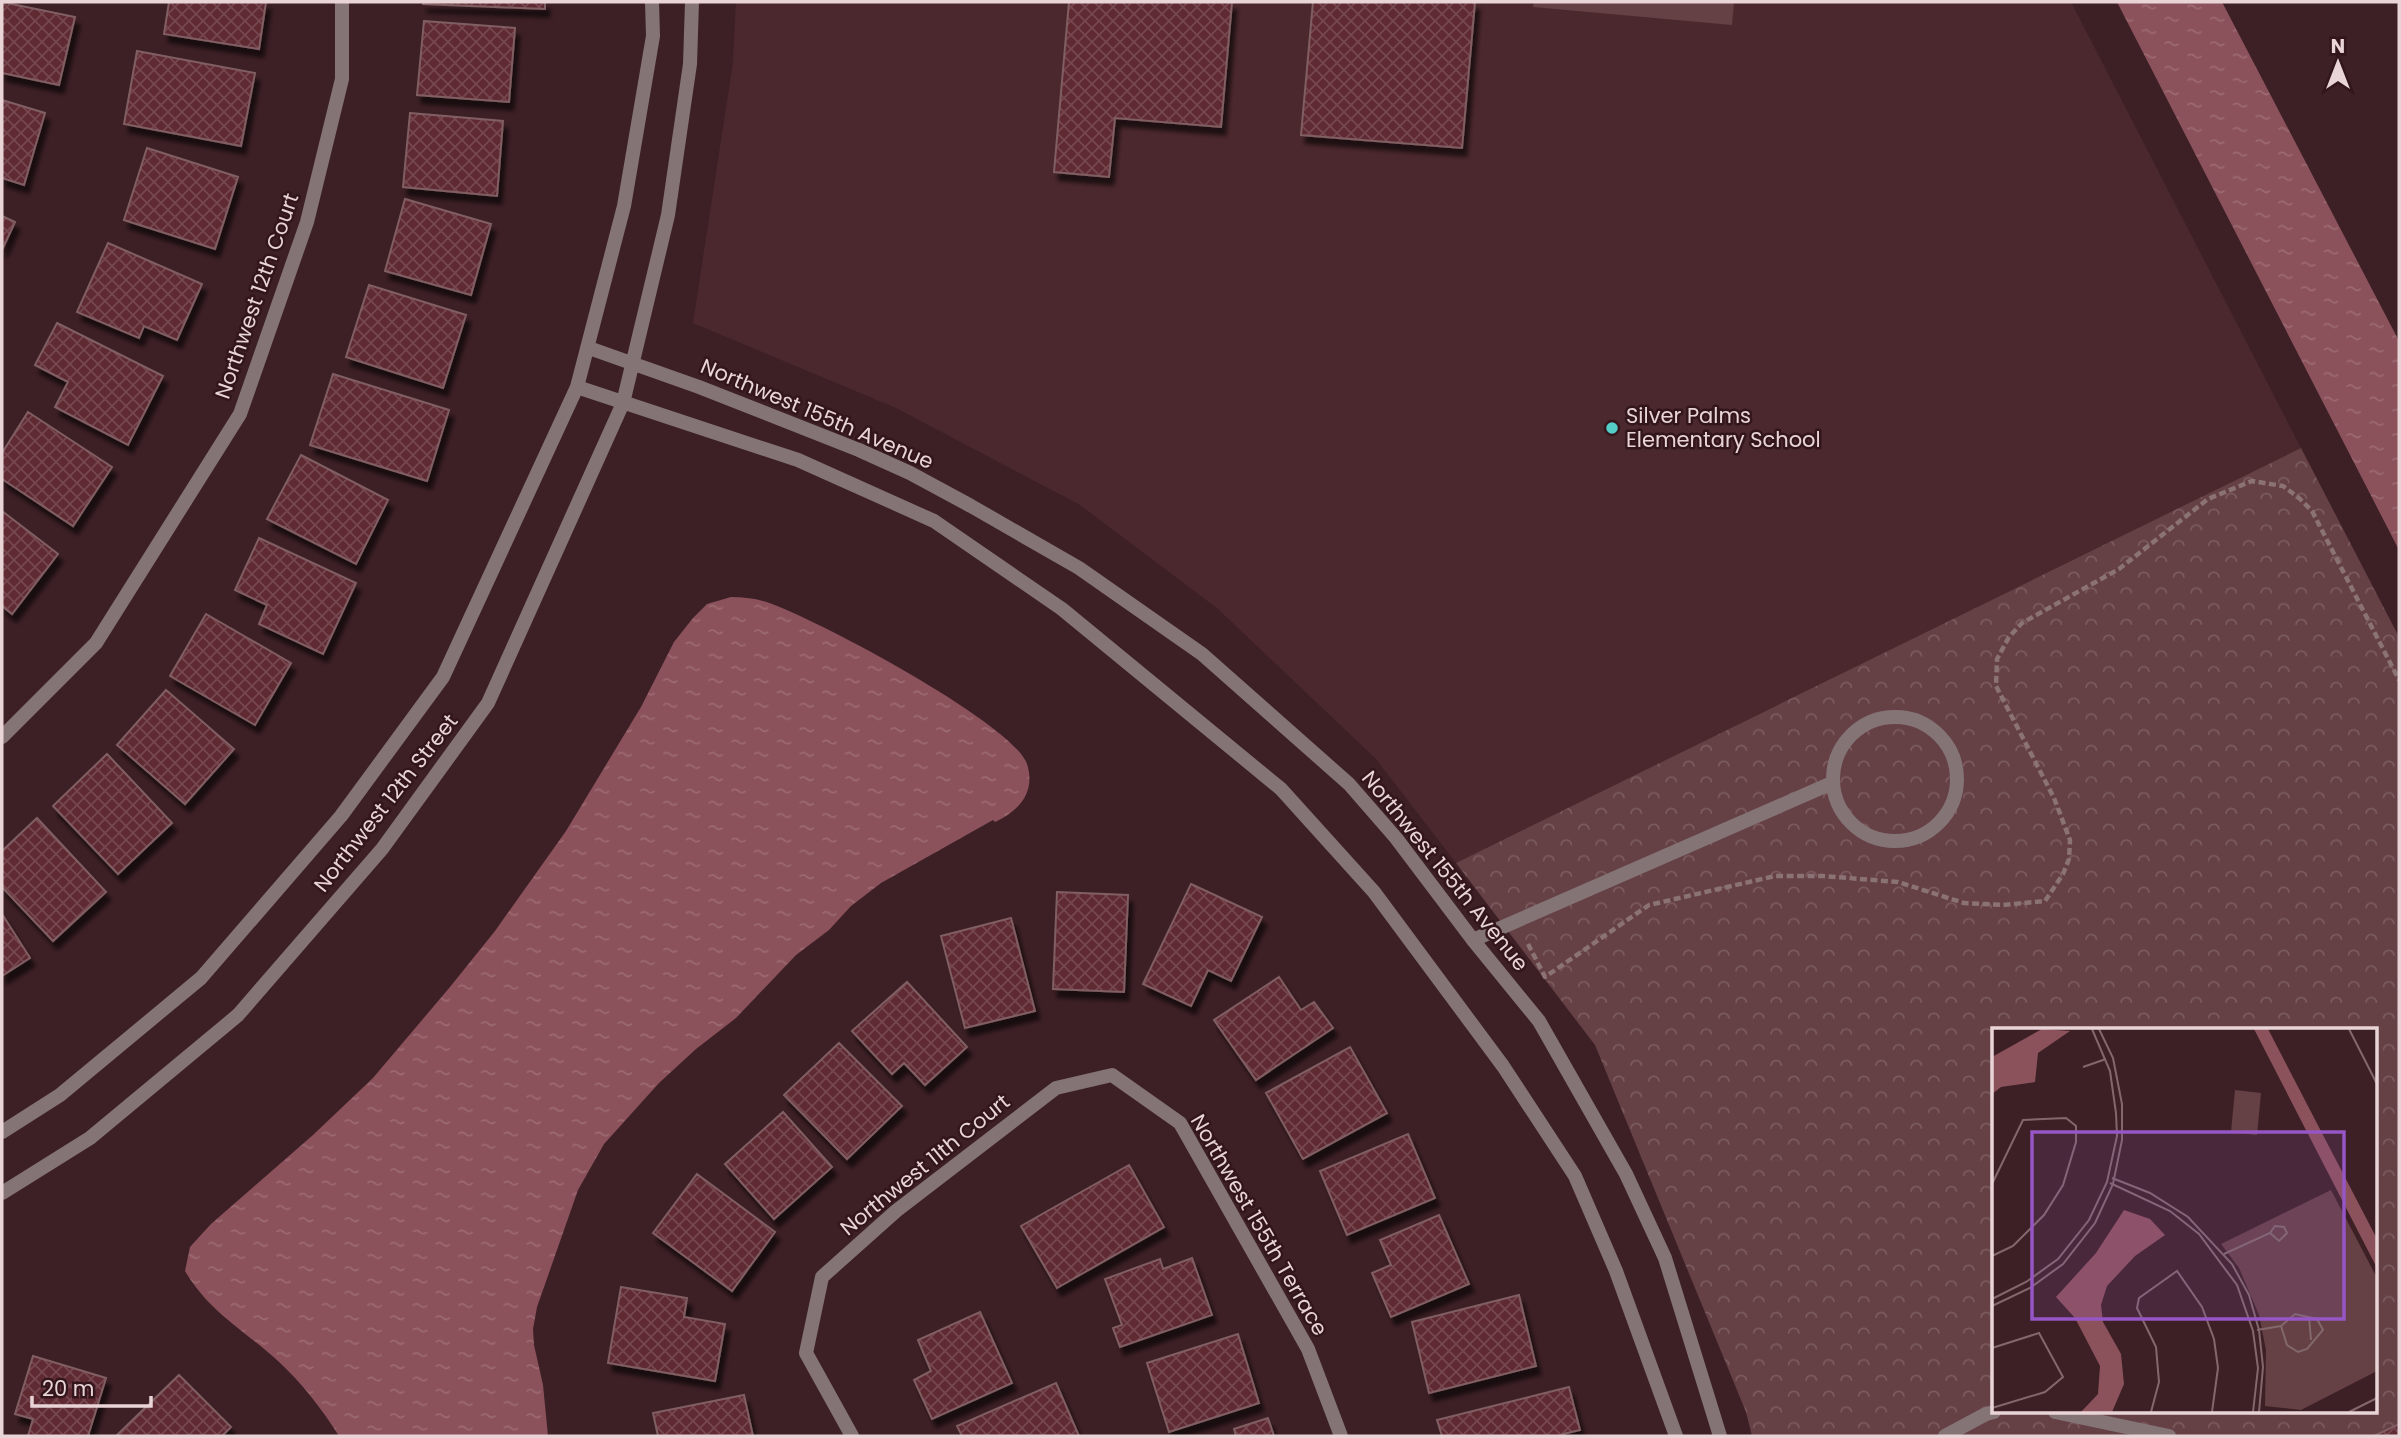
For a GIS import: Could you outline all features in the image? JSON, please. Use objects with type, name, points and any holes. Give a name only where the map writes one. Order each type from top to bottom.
[{"type":"street","name":"Northwest 12th Court","points":[[2,737],[96,643],[240,414],[307,222],[342,79],[342,2]]},
{"type":"street","points":[[589,348],[624,206],[653,36],[652,2]]},
{"type":"street","points":[[633,362],[668,215],[690,64],[692,2]]},
{"type":"street","name":"Northwest 155th Avenue","points":[[589,348],[633,362],[859,450],[910,473],[1079,568],[1202,654],[1349,784],[1396,838],[1473,940],[1539,1020],[1626,1174],[1665,1258],[1720,1436]]},
{"type":"street","name":"Northwest 12th Street","points":[[2,1132],[60,1095],[201,978],[341,816],[443,677],[577,387],[589,348]]},
{"type":"street","name":"Northwest 12th Street","points":[[2,1193],[90,1138],[238,1015],[382,849],[488,703],[623,402],[633,362]]},
{"type":"street","points":[[577,387],[798,460],[934,520],[1062,609],[1281,789],[1374,892],[1503,1066],[1575,1177],[1616,1271],[1676,1436]]},
{"type":"street","points":[[1892,716],[1916,720],[1938,732],[1952,752],[1958,776],[1955,800],[1942,821],[1922,836],[1899,842],[1874,838],[1853,826],[1838,806],[1832,783],[1836,758],[1848,737],[1868,722],[1892,716]]},
{"type":"street","points":[[1473,940],[1832,783]]},
{"type":"street","name":"Northwest 155th Terrace","points":[[1056,1088],[1112,1075],[1180,1123],[1308,1349],[1341,1436]]},
{"type":"street","name":"Northwest 11th Court","points":[[852,1436],[806,1353],[822,1277],[896,1210],[1056,1088]]},
{"type":"street","points":[[1945,1436],[1992,1412]]},
{"type":"street","points":[[2062,1414],[2130,1432],[2169,1436]]},
{"type":"path","points":[[1516,921],[1545,977],[1649,905],[1776,876],[1898,882],[1964,903],[2003,905],[2045,901],[2063,874],[2070,840],[2054,798],[1996,686],[1997,659],[2009,637],[2022,623],[2119,569],[2208,499],[2252,481],[2283,486],[2312,511],[2399,680]]},
{"type":"shaded area","name":"Silver Palms Elementary School","points":[[736,2],[2071,2],[2301,448],[1456,863],[1376,759],[1218,609],[1080,505],[896,408],[693,323],[733,62]]},
{"type":"green space","points":[[1534,2],[1734,2],[1732,25],[1533,7]]},
{"type":"green space","points":[[2301,448],[2399,637],[2399,1436],[1752,1436],[1746,1412],[1595,1045],[1456,863]]},
{"type":"water","points":[[2117,2],[2222,2],[2399,341],[2399,550]]},
{"type":"water","points":[[731,597],[759,600],[787,610],[863,647],[949,698],[986,723],[1013,746],[1027,764],[1027,792],[1018,806],[1004,817],[995,822],[993,820],[881,883],[851,906],[829,930],[796,955],[736,1018],[696,1049],[659,1083],[604,1144],[578,1190],[537,1307],[533,1329],[534,1345],[543,1385],[548,1436],[339,1436],[295,1378],[216,1309],[195,1286],[185,1271],[190,1247],[211,1224],[313,1135],[373,1078],[450,987],[495,931],[566,831],[641,707],[674,642],[707,604]]},
{"type":"building","points":[[2,2],[75,17],[59,85],[2,73]]},
{"type":"building","points":[[169,2],[266,2],[259,49],[164,34]]},
{"type":"building","points":[[545,2],[545,9],[423,4]]},
{"type":"building","points":[[1069,2],[1232,2],[1221,127],[1115,118],[1109,177],[1054,172]]},
{"type":"building","points":[[1313,2],[1475,2],[1462,148],[1301,135]]},
{"type":"building","points":[[424,21],[515,28],[509,102],[417,95]]},
{"type":"building","points":[[137,51],[255,73],[241,146],[124,124]]},
{"type":"building","points":[[2,100],[45,113],[24,185],[2,178]]},
{"type":"building","points":[[410,113],[503,121],[497,196],[403,187]]},
{"type":"building","points":[[147,148],[238,177],[215,249],[124,220]]},
{"type":"building","points":[[405,199],[491,224],[471,295],[385,271]]},
{"type":"building","points":[[2,216],[15,222],[2,250]]},
{"type":"building","points":[[108,243],[202,284],[177,340],[144,326],[139,338],[77,312]]},
{"type":"building","points":[[369,285],[466,315],[443,388],[346,357]]},
{"type":"building","points":[[57,323],[163,376],[128,445],[55,407],[68,382],[35,365]]},
{"type":"building","points":[[333,374],[449,410],[427,481],[310,445]]},
{"type":"building","points":[[28,412],[112,467],[73,526],[2,479],[2,453]]},
{"type":"building","points":[[301,455],[388,500],[356,564],[267,519]]},
{"type":"building","points":[[2,511],[58,554],[12,614],[2,606]]},
{"type":"building","points":[[259,538],[356,583],[323,654],[259,624],[267,605],[235,590]]},
{"type":"building","points":[[206,614],[291,663],[255,725],[170,676]]},
{"type":"building","points":[[166,690],[234,749],[185,804],[117,745]]},
{"type":"building","points":[[107,754],[172,823],[118,874],[53,806]]},
{"type":"building","points":[[37,818],[106,892],[53,941],[2,887],[2,851]]},
{"type":"building","points":[[1191,884],[1262,917],[1231,981],[1208,970],[1191,1006],[1143,984]]},
{"type":"building","points":[[1057,892],[1128,895],[1124,992],[1053,989]]},
{"type":"building","points":[[2,914],[30,958],[2,976]]},
{"type":"building","points":[[1011,918],[1035,1011],[965,1028],[941,936]]},
{"type":"building","points":[[1279,977],[1301,1010],[1314,1002],[1333,1028],[1256,1080],[1214,1020]]},
{"type":"building","points":[[907,982],[967,1047],[925,1085],[904,1063],[892,1074],[852,1031]]},
{"type":"building","points":[[839,1043],[902,1106],[847,1159],[784,1095]]},
{"type":"building","points":[[1350,1047],[1387,1113],[1303,1159],[1266,1093]]},
{"type":"building","points":[[783,1112],[832,1167],[774,1219],[725,1164]]},
{"type":"building","points":[[1408,1134],[1435,1198],[1347,1235],[1320,1171]]},
{"type":"building","points":[[1129,1165],[1164,1227],[1057,1288],[1021,1226]]},
{"type":"building","points":[[697,1174],[775,1232],[732,1291],[653,1233]]},
{"type":"building","points":[[1439,1215],[1469,1284],[1391,1317],[1372,1273],[1391,1265],[1380,1240]]},
{"type":"building","points":[[1192,1258],[1212,1315],[1120,1347],[1113,1328],[1122,1325],[1105,1279],[1160,1259],[1163,1269]]},
{"type":"building","points":[[621,1287],[687,1298],[684,1317],[725,1324],[715,1381],[608,1363]]},
{"type":"building","points":[[1519,1295],[1536,1366],[1429,1393],[1412,1322]]},
{"type":"building","points":[[980,1312],[1012,1383],[932,1419],[914,1380],[931,1371],[918,1340]]},
{"type":"building","points":[[1238,1334],[1259,1403],[1169,1432],[1147,1363]]},
{"type":"building","points":[[33,1356],[106,1378],[88,1436],[28,1436],[33,1419],[15,1414]]},
{"type":"building","points":[[179,1375],[231,1427],[222,1436],[116,1436]]},
{"type":"building","points":[[1056,1383],[1079,1436],[962,1436],[957,1426]]},
{"type":"building","points":[[1569,1387],[1580,1430],[1563,1436],[1442,1436],[1437,1420]]},
{"type":"building","points":[[744,1395],[753,1436],[658,1436],[653,1413]]},
{"type":"building","points":[[1268,1418],[1274,1436],[1236,1436],[1234,1429]]},
{"type":"building","points":[[2399,1424],[2399,1436],[2374,1436]]},
{"type":"place","name":"Silver Palms Elementary School","points":[[1612,428]]}]
